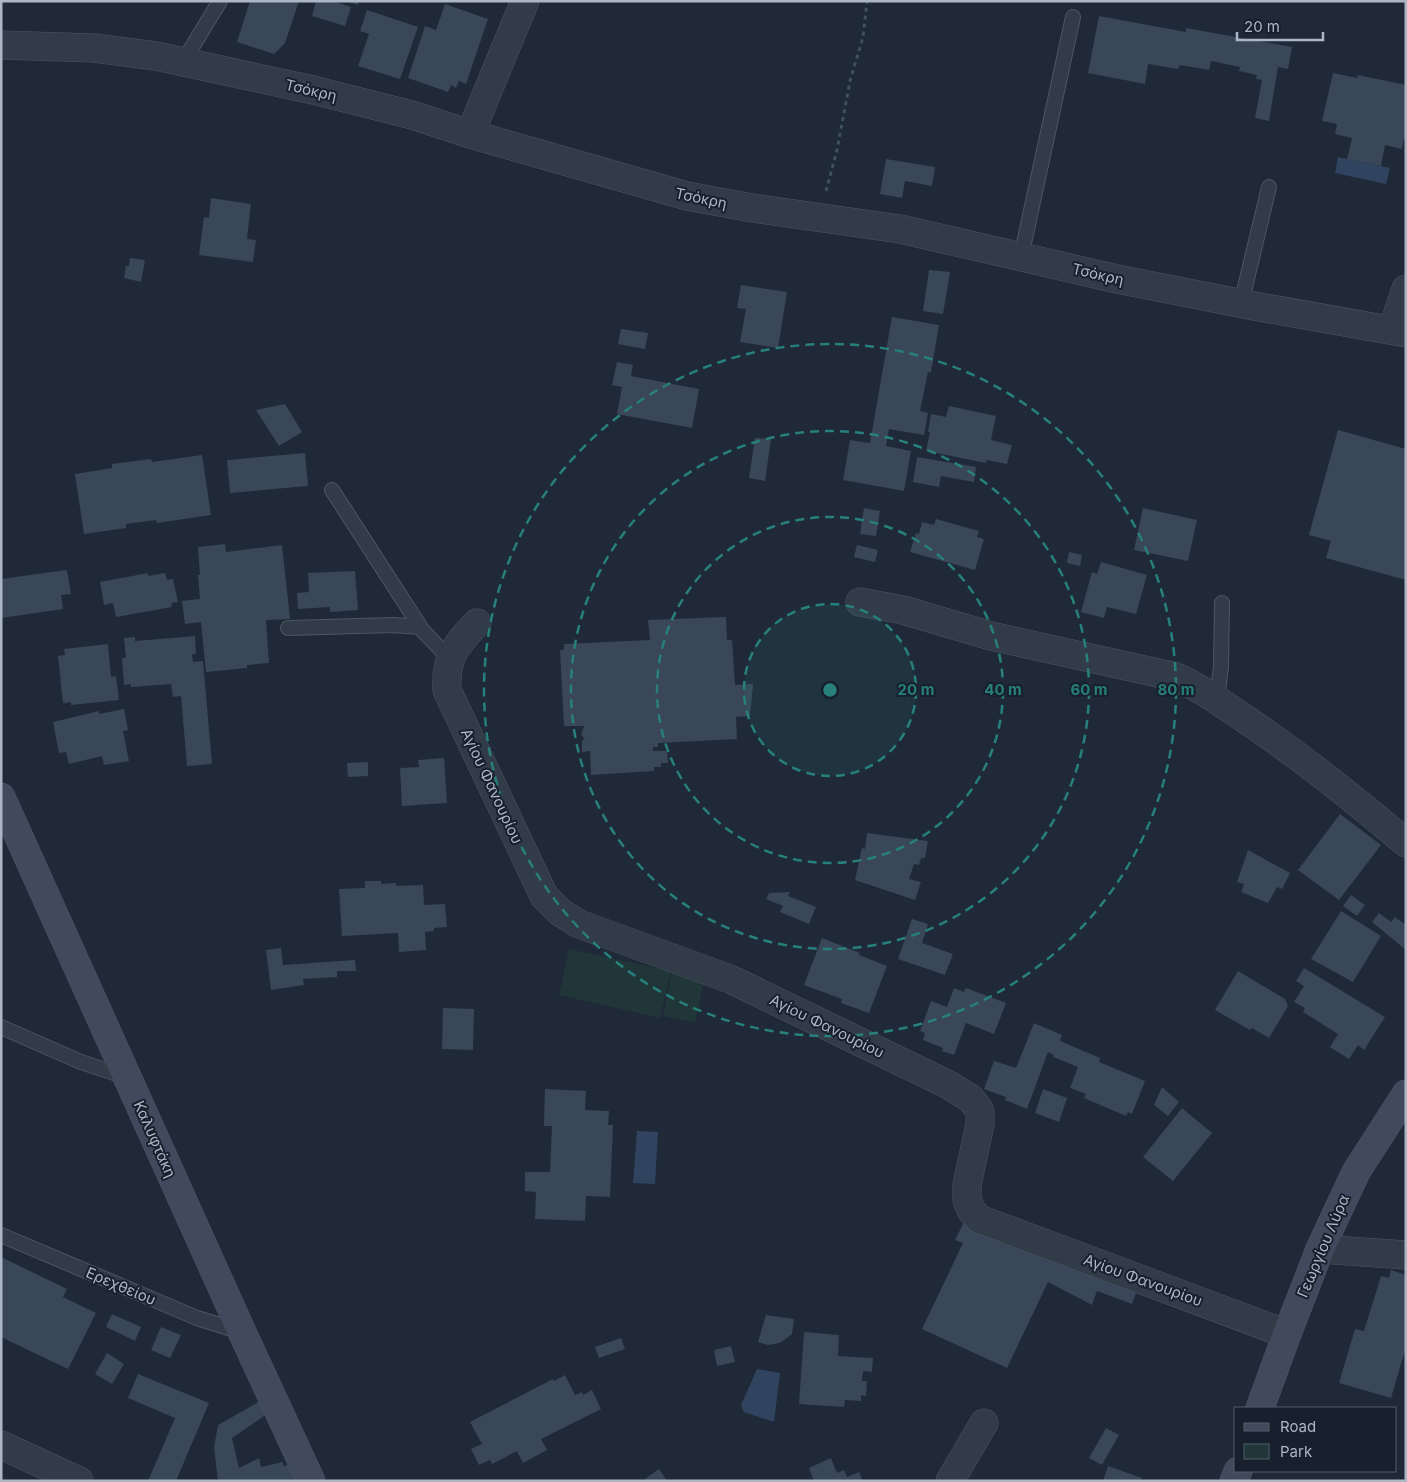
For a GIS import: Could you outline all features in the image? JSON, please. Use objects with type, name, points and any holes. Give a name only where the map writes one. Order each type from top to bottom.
[{"type":"main road","name":"Καλυφτάκη","points":[[1,797],[311,1481]]},
{"type":"main road","name":"Γεωργίου Λύρα","points":[[1260,1407],[1320,1249],[1356,1172],[1406,1094]]},
{"type":"street","points":[[470,134],[526,1]]},
{"type":"street","name":"Τσόκρη","points":[[1,45],[94,48],[156,56],[313,90],[412,115],[470,134],[687,196],[818,218],[900,229],[1117,279],[1399,332]]},
{"type":"street","points":[[1399,332],[1406,290]]},
{"type":"street","points":[[860,602],[903,610],[991,636],[1176,677],[1194,685],[1273,737],[1347,794],[1406,843]]},
{"type":"street","name":"Αγίου Φανουρίου","points":[[477,623],[462,639],[450,659],[446,673],[447,690],[544,896],[560,912],[579,924],[730,979],[949,1085],[971,1099],[980,1111],[980,1124],[967,1186],[967,1200],[971,1210],[979,1219],[1287,1334]]},
{"type":"street","points":[[1320,1249],[1406,1255]]},
{"type":"street","points":[[950,1481],[984,1423]]},
{"type":"street","points":[[1,1445],[78,1481]]},
{"type":"lane","points":[[183,62],[220,1]]},
{"type":"lane","points":[[1021,256],[1073,17]]},
{"type":"lane","points":[[1242,304],[1269,187]]},
{"type":"lane","points":[[332,490],[420,627],[450,659]]},
{"type":"lane","points":[[1217,700],[1221,666],[1222,603]]},
{"type":"lane","points":[[288,628],[393,625],[420,627]]},
{"type":"lane","points":[[1,1027],[81,1062],[128,1078]]},
{"type":"lane","name":"Ερεχθείου","points":[[1,1235],[197,1318],[242,1332]]},
{"type":"path","points":[[818,218],[837,150],[850,81],[863,37],[867,1]]},
{"type":"green space","points":[[569,949],[671,971],[660,1018],[559,995]]},
{"type":"green space","points":[[672,973],[704,980],[695,1023],[663,1016]]},
{"type":"water","points":[[1338,157],[1390,168],[1386,184],[1335,173]]},
{"type":"water","points":[[637,1131],[658,1132],[655,1184],[633,1183]]},
{"type":"water","points":[[757,1369],[780,1373],[774,1422],[744,1412],[741,1405]]},
{"type":"building","points":[[250,1],[299,1],[285,43],[274,54],[237,42]]},
{"type":"building","points":[[316,1],[332,1],[351,7],[345,26],[312,16]]},
{"type":"building","points":[[346,1],[359,1],[358,5]]},
{"type":"building","points":[[445,4],[488,19],[466,84],[459,81],[456,88],[451,85],[448,92],[408,78],[425,26],[436,30]]},
{"type":"building","points":[[367,10],[418,27],[400,79],[358,66],[369,34],[360,31]]},
{"type":"building","points":[[1099,16],[1186,32],[1186,28],[1292,47],[1288,69],[1278,67],[1269,121],[1255,118],[1262,80],[1256,79],[1257,75],[1239,71],[1240,67],[1211,61],[1209,70],[1180,65],[1178,69],[1148,64],[1145,84],[1088,73]]},
{"type":"building","points":[[1333,73],[1357,78],[1358,75],[1406,85],[1406,138],[1404,138],[1402,149],[1385,145],[1381,166],[1347,159],[1352,138],[1335,134],[1337,124],[1322,121]]},
{"type":"building","points":[[886,159],[935,167],[932,186],[905,181],[902,198],[880,194]]},
{"type":"building","points":[[211,198],[251,204],[247,239],[256,240],[253,262],[199,255],[204,217],[209,218]]},
{"type":"building","points":[[130,258],[145,260],[141,282],[124,278],[126,266],[129,266]]},
{"type":"building","points":[[929,270],[950,272],[943,314],[923,311]]},
{"type":"building","points":[[741,285],[787,292],[778,348],[740,342],[746,309],[737,308]]},
{"type":"building","points":[[892,317],[939,325],[931,372],[928,372],[920,411],[928,413],[924,435],[889,429],[886,446],[911,451],[904,491],[843,480],[850,440],[870,443]]},
{"type":"building","points":[[621,329],[648,333],[645,349],[618,344]]},
{"type":"building","points":[[617,362],[633,365],[631,376],[699,389],[692,428],[617,414],[622,387],[612,385]]},
{"type":"building","points":[[285,404],[302,432],[279,446],[256,410]]},
{"type":"building","points":[[949,406],[996,416],[991,440],[1012,445],[1007,464],[987,460],[986,463],[926,451],[931,414],[946,417]]},
{"type":"building","points":[[1338,430],[1406,449],[1406,580],[1326,558],[1331,541],[1309,535]]},
{"type":"building","points":[[755,438],[771,439],[765,481],[749,478]]},
{"type":"building","points":[[305,453],[308,486],[230,493],[227,460]]},
{"type":"building","points":[[202,455],[211,515],[157,523],[156,520],[126,524],[126,528],[84,534],[75,474],[112,468],[112,464],[151,459],[152,462]]},
{"type":"building","points":[[917,457],[976,467],[974,482],[941,476],[939,487],[913,482]]},
{"type":"building","points":[[864,508],[880,511],[876,536],[860,534]]},
{"type":"building","points":[[1143,508],[1197,520],[1188,561],[1134,550]]},
{"type":"building","points":[[936,519],[979,531],[977,537],[984,539],[975,570],[910,552],[916,533],[919,534],[922,522],[934,525]]},
{"type":"building","points":[[225,544],[226,552],[282,545],[290,619],[266,620],[269,663],[247,665],[247,668],[206,672],[201,622],[185,624],[182,601],[200,599],[198,547]]},
{"type":"building","points":[[857,545],[878,550],[875,562],[854,557]]},
{"type":"building","points":[[1069,552],[1082,555],[1080,566],[1067,563]]},
{"type":"building","points":[[1101,562],[1147,575],[1136,614],[1107,607],[1104,618],[1081,612],[1092,572],[1097,574]]},
{"type":"building","points":[[67,570],[71,594],[61,595],[63,609],[1,618],[1,579]]},
{"type":"building","points":[[355,571],[358,610],[330,612],[330,607],[298,609],[297,593],[309,592],[308,573]]},
{"type":"building","points":[[148,573],[148,576],[165,573],[167,580],[173,579],[178,602],[171,603],[172,607],[116,617],[113,603],[104,605],[100,582]]},
{"type":"building","points":[[726,617],[727,640],[732,640],[735,685],[753,684],[750,716],[736,717],[737,739],[658,743],[658,747],[653,747],[653,751],[667,751],[668,763],[661,763],[661,767],[654,767],[654,771],[591,775],[590,751],[582,752],[582,740],[585,740],[581,734],[584,726],[564,726],[560,650],[564,650],[564,644],[650,640],[648,620]]},
{"type":"building","points":[[195,636],[196,654],[192,654],[193,662],[203,661],[212,764],[187,766],[181,696],[173,697],[171,684],[131,687],[131,684],[124,685],[122,658],[126,658],[124,638],[135,637],[135,641]]},
{"type":"building","points":[[108,644],[111,677],[116,676],[119,700],[71,705],[71,702],[63,703],[58,656],[65,655],[64,649]]},
{"type":"building","points":[[124,709],[128,730],[123,731],[129,761],[104,765],[102,756],[69,764],[66,752],[59,753],[53,722],[99,711],[99,714]]},
{"type":"building","points":[[444,758],[447,803],[402,806],[400,768],[419,767],[418,760]]},
{"type":"building","points":[[368,762],[368,776],[348,777],[347,763]]},
{"type":"building","points":[[1340,814],[1381,845],[1339,900],[1298,870]]},
{"type":"building","points":[[867,833],[928,841],[925,858],[921,858],[919,865],[914,864],[909,879],[921,882],[915,900],[855,880],[862,848],[865,849]]},
{"type":"building","points":[[1248,850],[1290,873],[1282,889],[1277,887],[1268,903],[1241,892],[1244,884],[1237,882]]},
{"type":"building","points":[[365,881],[381,881],[381,884],[396,883],[396,886],[423,885],[424,905],[445,904],[447,927],[434,928],[434,931],[425,932],[426,950],[399,952],[398,933],[342,936],[339,889],[365,888]]},
{"type":"building","points":[[790,892],[788,896],[816,907],[809,924],[780,912],[783,906],[766,899],[769,893]]},
{"type":"building","points":[[1351,895],[1365,905],[1357,916],[1343,906]]},
{"type":"building","points":[[1341,911],[1381,936],[1353,982],[1311,959]]},
{"type":"building","points":[[1379,913],[1391,922],[1395,917],[1406,925],[1406,950],[1372,922]]},
{"type":"building","points":[[912,919],[928,924],[922,943],[953,954],[945,975],[898,959]]},
{"type":"building","points":[[822,938],[887,966],[869,1013],[841,1003],[842,999],[804,985]]},
{"type":"building","points":[[281,948],[283,965],[355,960],[356,971],[337,971],[337,977],[303,979],[304,985],[271,990],[266,950]]},
{"type":"building","points":[[1304,968],[1385,1017],[1364,1050],[1358,1045],[1349,1059],[1330,1047],[1338,1034],[1303,1012],[1305,1008],[1294,1002],[1304,986],[1296,981]]},
{"type":"building","points":[[1238,971],[1285,999],[1288,1006],[1269,1038],[1252,1028],[1250,1030],[1215,1010]]},
{"type":"building","points":[[954,988],[964,992],[966,988],[1006,1003],[994,1034],[966,1023],[954,1055],[942,1051],[943,1048],[923,1040],[925,1033],[920,1031],[931,1001],[947,1007]]},
{"type":"building","points":[[443,1008],[474,1009],[473,1050],[442,1049]]},
{"type":"building","points":[[1034,1023],[1062,1035],[1060,1041],[1100,1058],[1099,1062],[1145,1081],[1132,1114],[1128,1112],[1126,1116],[1084,1098],[1086,1094],[1070,1088],[1078,1067],[1053,1057],[1054,1055],[1048,1052],[1027,1109],[1005,1100],[1006,1097],[984,1089],[994,1061],[1016,1068]]},
{"type":"building","points":[[1162,1087],[1179,1102],[1168,1116],[1154,1105]]},
{"type":"building","points":[[545,1089],[586,1091],[585,1110],[609,1111],[608,1125],[613,1125],[610,1197],[586,1196],[585,1221],[535,1219],[536,1192],[525,1191],[525,1172],[550,1172],[552,1126],[544,1126]]},
{"type":"building","points":[[1043,1089],[1067,1098],[1059,1122],[1035,1113]]},
{"type":"building","points":[[1182,1108],[1212,1133],[1173,1181],[1143,1157]]},
{"type":"building","points":[[964,1222],[1138,1287],[1132,1304],[1097,1291],[1092,1305],[1048,1282],[1007,1368],[922,1329],[963,1243],[955,1240]]},
{"type":"building","points":[[1,1257],[67,1289],[63,1297],[96,1313],[68,1369],[1,1337]]},
{"type":"building","points":[[1391,1270],[1406,1275],[1406,1347],[1391,1398],[1339,1383],[1355,1329],[1364,1331],[1381,1276],[1389,1278]]},
{"type":"building","points":[[112,1314],[141,1327],[135,1341],[106,1327]]},
{"type":"building","points":[[766,1315],[794,1319],[792,1334],[780,1343],[768,1345],[758,1342]]},
{"type":"building","points":[[161,1327],[181,1335],[170,1358],[151,1350]]},
{"type":"building","points":[[804,1332],[839,1335],[838,1356],[873,1358],[872,1372],[863,1371],[862,1381],[867,1381],[866,1396],[861,1395],[861,1401],[845,1400],[844,1407],[799,1404]]},
{"type":"building","points":[[621,1338],[625,1349],[599,1358],[595,1347]]},
{"type":"building","points":[[731,1346],[735,1362],[717,1366],[714,1350]]},
{"type":"building","points":[[107,1353],[124,1364],[112,1384],[95,1374]]},
{"type":"building","points":[[138,1374],[209,1403],[176,1481],[148,1481],[175,1418],[128,1398]]},
{"type":"building","points":[[565,1375],[575,1395],[582,1392],[583,1395],[592,1390],[601,1409],[541,1439],[547,1450],[523,1463],[517,1451],[492,1464],[490,1460],[479,1465],[471,1449],[482,1444],[470,1422],[553,1379],[554,1381]]},
{"type":"building","points":[[262,1400],[267,1414],[232,1438],[239,1468],[259,1458],[261,1467],[283,1462],[283,1466],[295,1463],[302,1481],[218,1481],[214,1447],[218,1425]]},
{"type":"building","points":[[1106,1428],[1119,1435],[1102,1465],[1089,1458]]},
{"type":"building","points":[[831,1458],[837,1473],[844,1470],[847,1477],[859,1472],[863,1481],[814,1481],[809,1468]]},
{"type":"building","points":[[1108,1466],[1142,1478],[1142,1481],[1103,1481]]},
{"type":"building","points":[[659,1469],[667,1481],[646,1481],[645,1479]]}]
